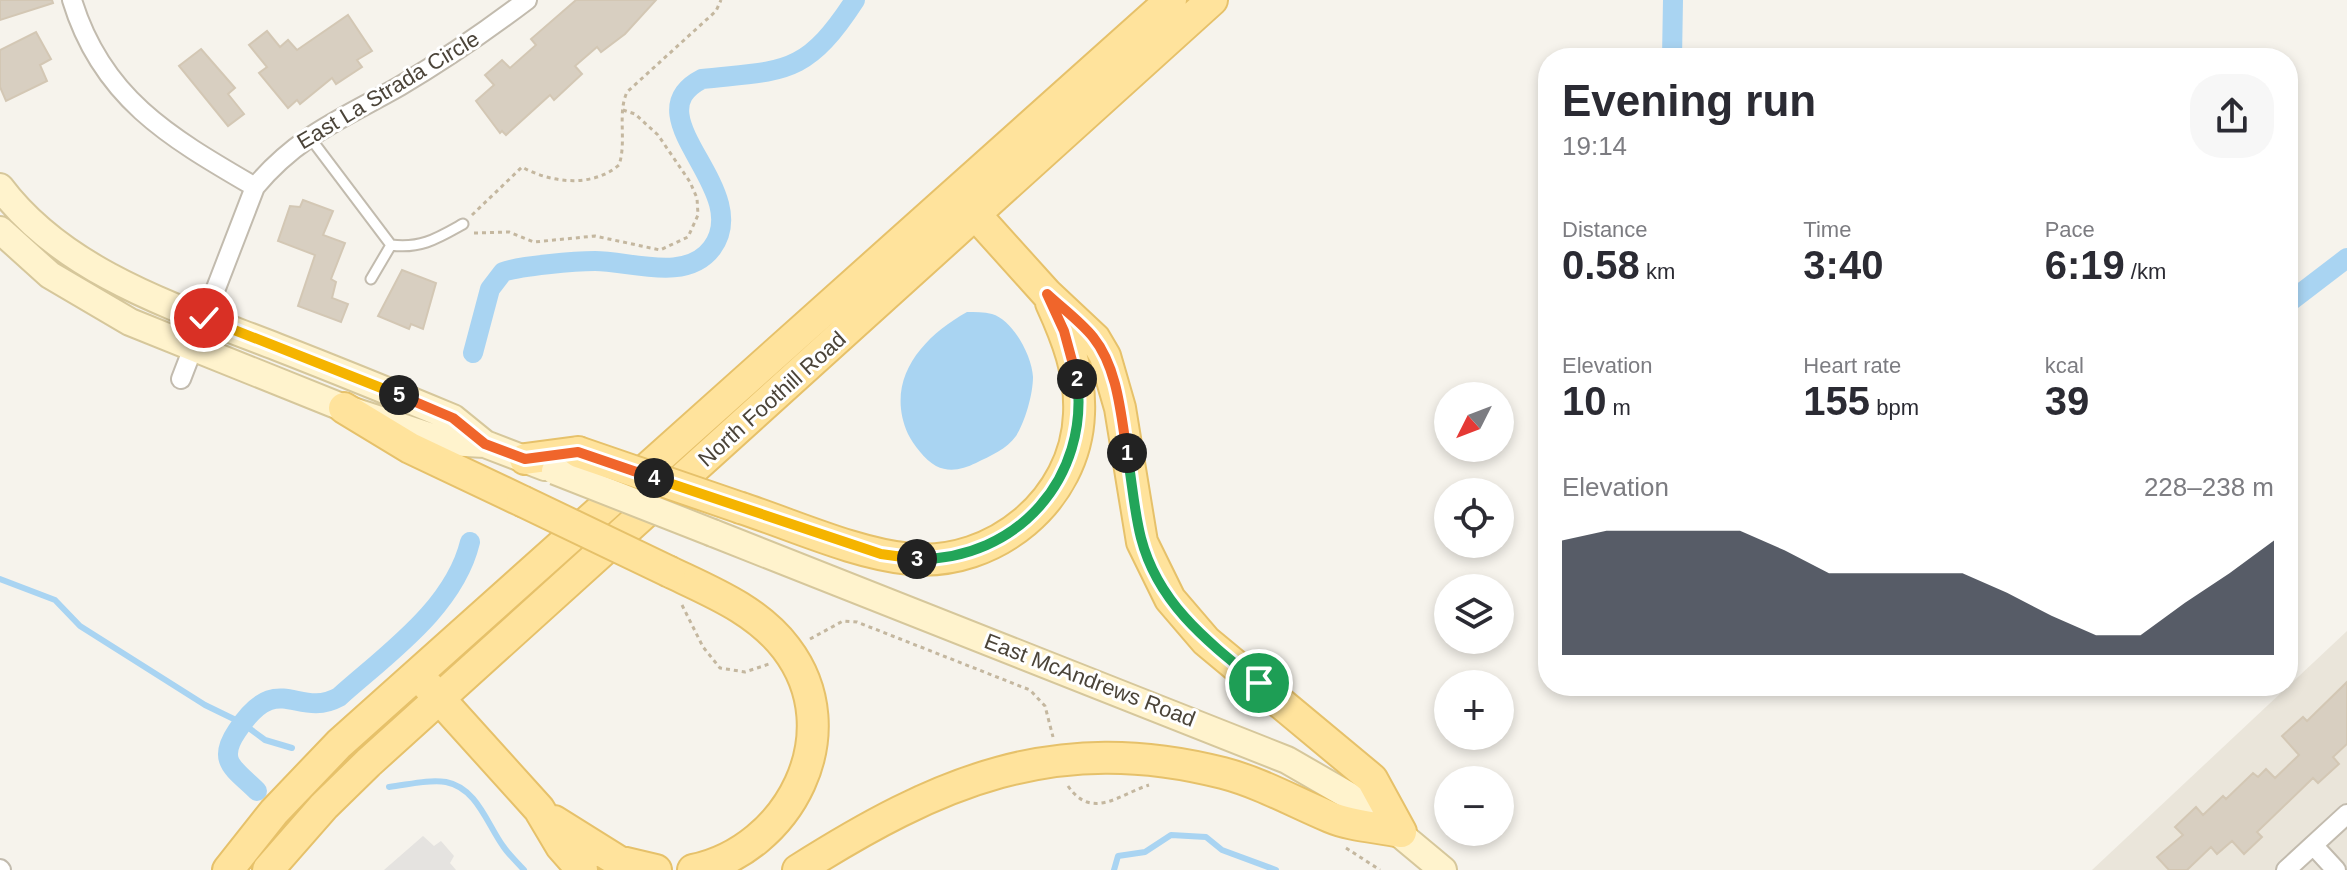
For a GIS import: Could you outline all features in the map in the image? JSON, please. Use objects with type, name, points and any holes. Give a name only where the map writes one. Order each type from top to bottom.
[{"type":"main road","name":"North Foothill Road","points":[[228,870],[309,774],[417,674],[1171,0]]},
{"type":"main road","name":"North Foothill Road","points":[[268,870],[324,806],[439,698],[977,216],[1212,0]]},
{"type":"main road","points":[[0,187],[37,227],[70,252],[138,290],[453,418],[485,444]]},
{"type":"main road","points":[[957,193],[1047,294],[1088,332],[1105,356],[1120,408],[1142,542],[1154,572],[1170,599],[1206,641],[1372,779],[1401,832]]},
{"type":"main road","points":[[0,230],[50,275],[85,298],[193,349],[344,408],[447,442],[485,444],[525,459],[567,461],[741,508],[881,554],[910,559],[971,552],[1007,537],[1028,520],[1054,490],[1068,464],[1078,426],[1076,371],[1064,331],[1047,294]]},
{"type":"main road","points":[[344,408],[410,448],[522,501],[674,583],[747,611],[780,641],[805,687],[812,729],[803,779],[780,818],[743,852],[693,870]]},
{"type":"main road","name":"East McAndrews Road","points":[[567,461],[713,533],[1247,742],[1326,780],[1401,832],[1443,870]]},
{"type":"main road","points":[[417,674],[539,809],[561,846],[582,870]]},
{"type":"main road","points":[[798,870],[889,814],[940,790],[1009,769],[1091,759],[1152,760],[1214,771],[1280,793],[1331,818],[1401,832]]},
{"type":"main road","points":[[539,809],[618,861],[656,870]]},
{"type":"street","points":[[72,0],[81,29],[105,70],[136,110],[173,139],[255,187],[181,379]]},
{"type":"street","name":"East La Strada Circle","points":[[255,187],[274,164],[308,135],[435,65],[527,0]]},
{"type":"street","points":[[2286,870],[2347,814]]},
{"type":"street","points":[[2313,845],[2336,870]]},
{"type":"lane","points":[[308,135],[391,245],[412,248],[431,242],[463,224]]},
{"type":"lane","points":[[371,279],[391,245]]},
{"type":"path","points":[[623,110],[635,114],[658,135],[697,198],[695,226],[676,245],[660,250],[595,236],[534,242],[509,232],[476,235],[463,224],[522,167],[550,179],[572,181],[611,172],[619,165],[624,152],[623,110],[627,92],[716,11],[721,0]]},
{"type":"path","points":[[674,583],[703,647],[720,668],[745,672],[769,664]]},
{"type":"path","points":[[803,643],[843,621],[857,622],[1020,684],[1045,706],[1054,742]]},
{"type":"path","points":[[1064,781],[1079,799],[1104,804],[1155,784]]},
{"type":"path","points":[[1341,844],[1380,870]]},
{"type":"shaded area","points":[[2347,631],[2347,870],[2092,870],[2278,696],[2298,696],[2298,677]]},
{"type":"shaded area","points":[[423,836],[434,846],[441,841],[454,856],[450,863],[456,870],[384,870]]},
{"type":"water","points":[[967,312],[992,314],[1007,323],[1025,349],[1033,384],[1025,416],[1012,441],[998,452],[971,465],[946,469],[928,460],[910,438],[902,414],[901,396],[904,378],[922,347]]},
{"type":"building","points":[[0,0],[52,0],[53,3],[0,20]]},
{"type":"building","points":[[576,0],[656,0],[625,34],[601,52],[597,47],[575,66],[582,74],[554,100],[550,95],[506,135],[502,131],[500,133],[476,101],[494,85],[485,75],[502,60],[510,68],[536,45],[531,39]]},
{"type":"building","points":[[348,15],[372,51],[357,60],[362,67],[336,84],[332,78],[300,104],[297,100],[288,108],[259,73],[267,67],[249,45],[267,31],[280,47],[288,40],[297,50]]},
{"type":"building","points":[[36,32],[51,59],[40,65],[47,81],[6,101],[0,87],[0,50]]},
{"type":"building","points":[[201,49],[235,88],[228,94],[244,114],[228,126],[179,66]]},
{"type":"building","points":[[303,200],[333,211],[323,235],[345,243],[331,279],[336,282],[332,298],[348,304],[341,322],[298,306],[315,255],[278,241],[290,206],[300,207]]},
{"type":"building","points":[[402,270],[436,283],[423,329],[411,324],[409,329],[378,316]]},
{"type":"building","points":[[2347,682],[2347,744],[2333,757],[2339,764],[2318,783],[2313,778],[2257,832],[2262,837],[2244,854],[2232,841],[2217,854],[2211,847],[2187,870],[2169,870],[2157,857],[2183,835],[2175,827],[2196,807],[2203,815],[2223,796],[2226,799],[2253,773],[2258,777],[2266,769],[2275,778],[2299,755],[2282,736],[2303,717],[2307,721]]},
{"type":"waterway","points":[[473,353],[490,289],[503,272],[586,261],[673,267],[701,259],[712,248],[721,225],[718,202],[685,133],[679,113],[684,94],[702,79],[753,74],[790,65],[822,44],[855,0]]},
{"type":"waterway","points":[[1672,48],[1673,0]]},
{"type":"waterway","points":[[2298,295],[2347,258]]},
{"type":"waterway","points":[[257,791],[235,771],[228,758],[231,742],[251,712],[264,702],[276,699],[311,703],[339,697],[434,609],[462,566],[470,542]]},
{"type":"waterway","points":[[0,579],[55,600],[80,626],[205,705],[242,723],[265,740],[292,748]]},
{"type":"waterway","points":[[389,787],[432,781],[446,782],[466,791],[505,849],[524,870]]},
{"type":"waterway","points":[[1114,870],[1118,856],[1145,852],[1171,835],[1206,837],[1222,850],[1276,870]]},
{"type":"route","points":[[204,318],[453,418],[485,444],[525,459],[578,452],[881,554],[927,559],[971,552],[1007,537],[1046,501],[1068,464],[1078,426],[1078,387],[1064,331],[1047,294],[1081,324],[1105,356],[1120,408],[1142,542],[1154,572],[1191,627],[1259,683]]}]
